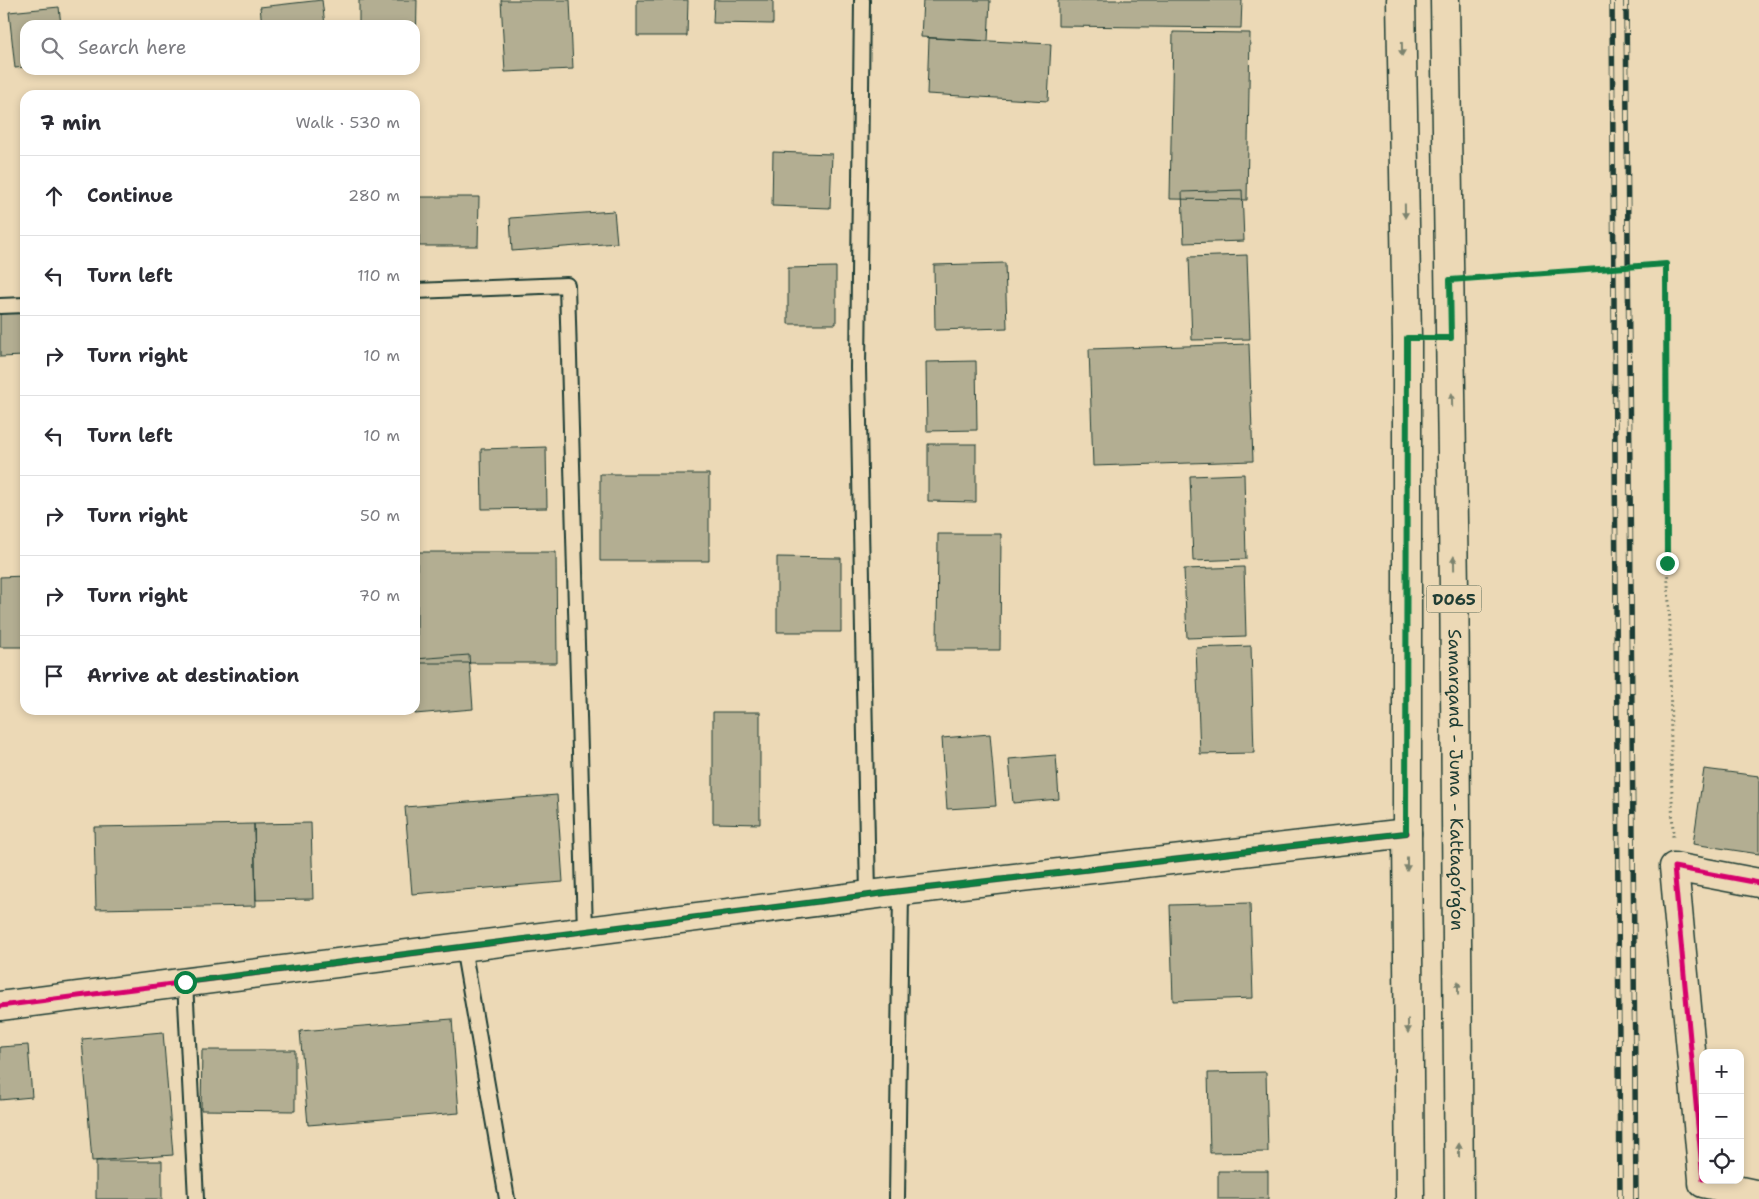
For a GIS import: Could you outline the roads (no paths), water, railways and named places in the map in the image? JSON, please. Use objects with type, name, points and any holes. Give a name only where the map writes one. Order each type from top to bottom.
[{"type":"main road","name":"D065","points":[[1401,0],[1407,338],[1406,833],[1410,1199]]},
{"type":"main road","name":"Samarqand - Juma - Kattaqo‘rg‘on","points":[[1445,0],[1457,768],[1459,1199]]},
{"type":"main road","points":[[1407,338],[1451,338]]},
{"type":"main road","points":[[0,1006],[868,895],[1406,833]]},
{"type":"main road","points":[[1759,883],[1674,867],[1703,1185],[1759,1195]]},
{"type":"lane","points":[[862,0],[858,368],[868,895]]},
{"type":"lane","points":[[420,291],[567,285],[585,931]]},
{"type":"lane","points":[[0,306],[20,305]]},
{"type":"lane","points":[[897,1199],[901,891]]},
{"type":"lane","points":[[463,947],[507,1199]]},
{"type":"lane","points":[[185,982],[196,1199]]},
{"type":"railway","points":[[1612,0],[1620,1199]]},
{"type":"railway","points":[[1626,0],[1636,1199]]}]
